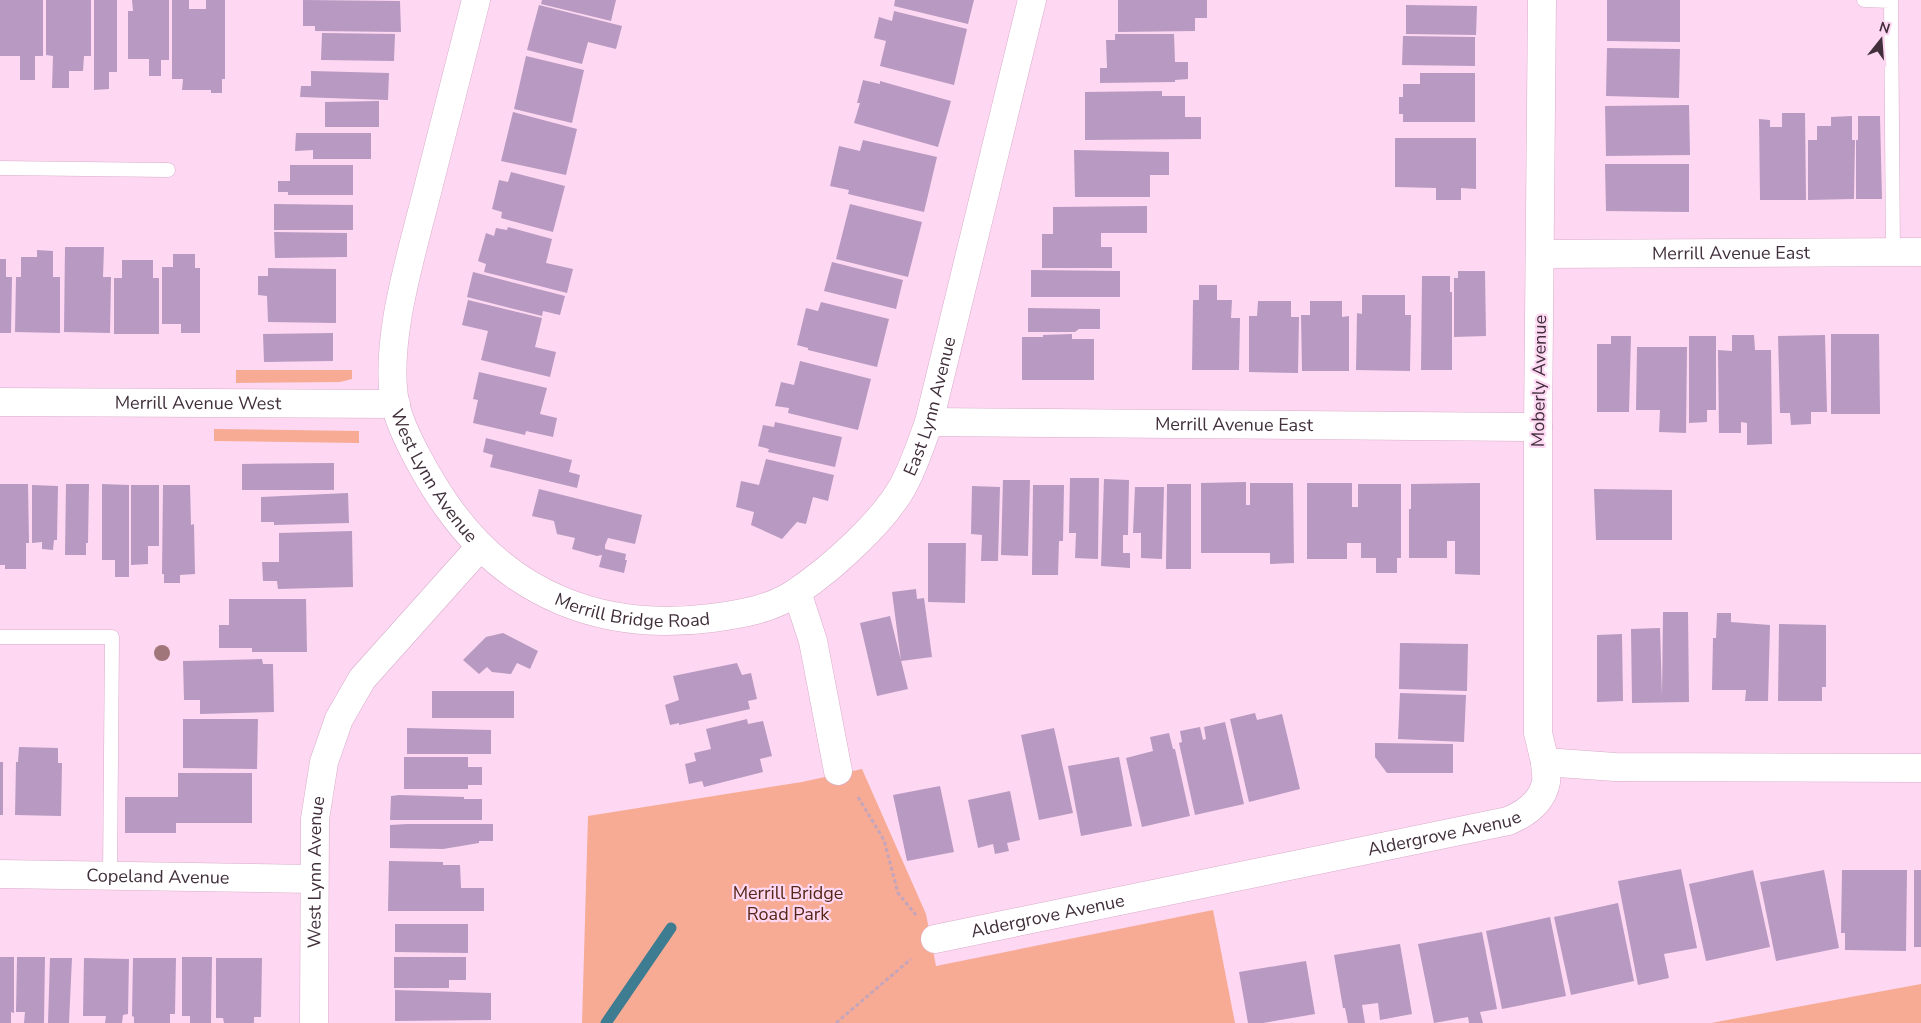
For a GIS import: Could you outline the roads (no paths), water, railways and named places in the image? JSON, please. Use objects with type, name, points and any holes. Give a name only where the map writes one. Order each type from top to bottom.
[{"type":"street","name":"West Lynn Avenue","points":[[314,1023],[315,819],[324,762],[338,719],[362,679],[480,548],[438,493],[403,428],[396,404],[392,369],[396,327],[414,244],[476,0]]},
{"type":"street","name":"East Lynn Avenue","points":[[797,592],[842,556],[889,508],[904,485],[929,422],[1032,0]]},
{"type":"street","name":"Moberly Avenue","points":[[1542,0],[1538,427],[1538,733],[1545,762]]},
{"type":"street","name":"Merrill Avenue East","points":[[1541,254],[1921,252]]},
{"type":"street","name":"Merrill Avenue West","points":[[0,402],[396,404]]},
{"type":"street","name":"Merrill Avenue East","points":[[929,422],[1538,427]]},
{"type":"street","name":"Merrill Bridge Road","points":[[480,548],[538,591],[608,616],[651,622],[693,620],[733,615],[766,608],[797,592]]},
{"type":"street","points":[[797,592],[813,641],[838,771]]},
{"type":"street","points":[[1545,762],[1615,767],[1921,768]]},
{"type":"street","name":"Aldergrove Avenue","points":[[935,939],[1508,821],[1525,814],[1539,799],[1546,782],[1545,762]]},
{"type":"street","name":"Copeland Avenue","points":[[0,874],[314,879]]},
{"type":"lane","points":[[1864,0],[1890,1],[1892,253]]},
{"type":"lane","points":[[0,168],[168,170]]},
{"type":"lane","points":[[0,637],[112,637],[110,876]]},
{"type":"waterway","points":[[606,1023],[671,928]]},
{"type":"park label","name":"Merrill Bridge Road Park","points":[[788,903]]}]
